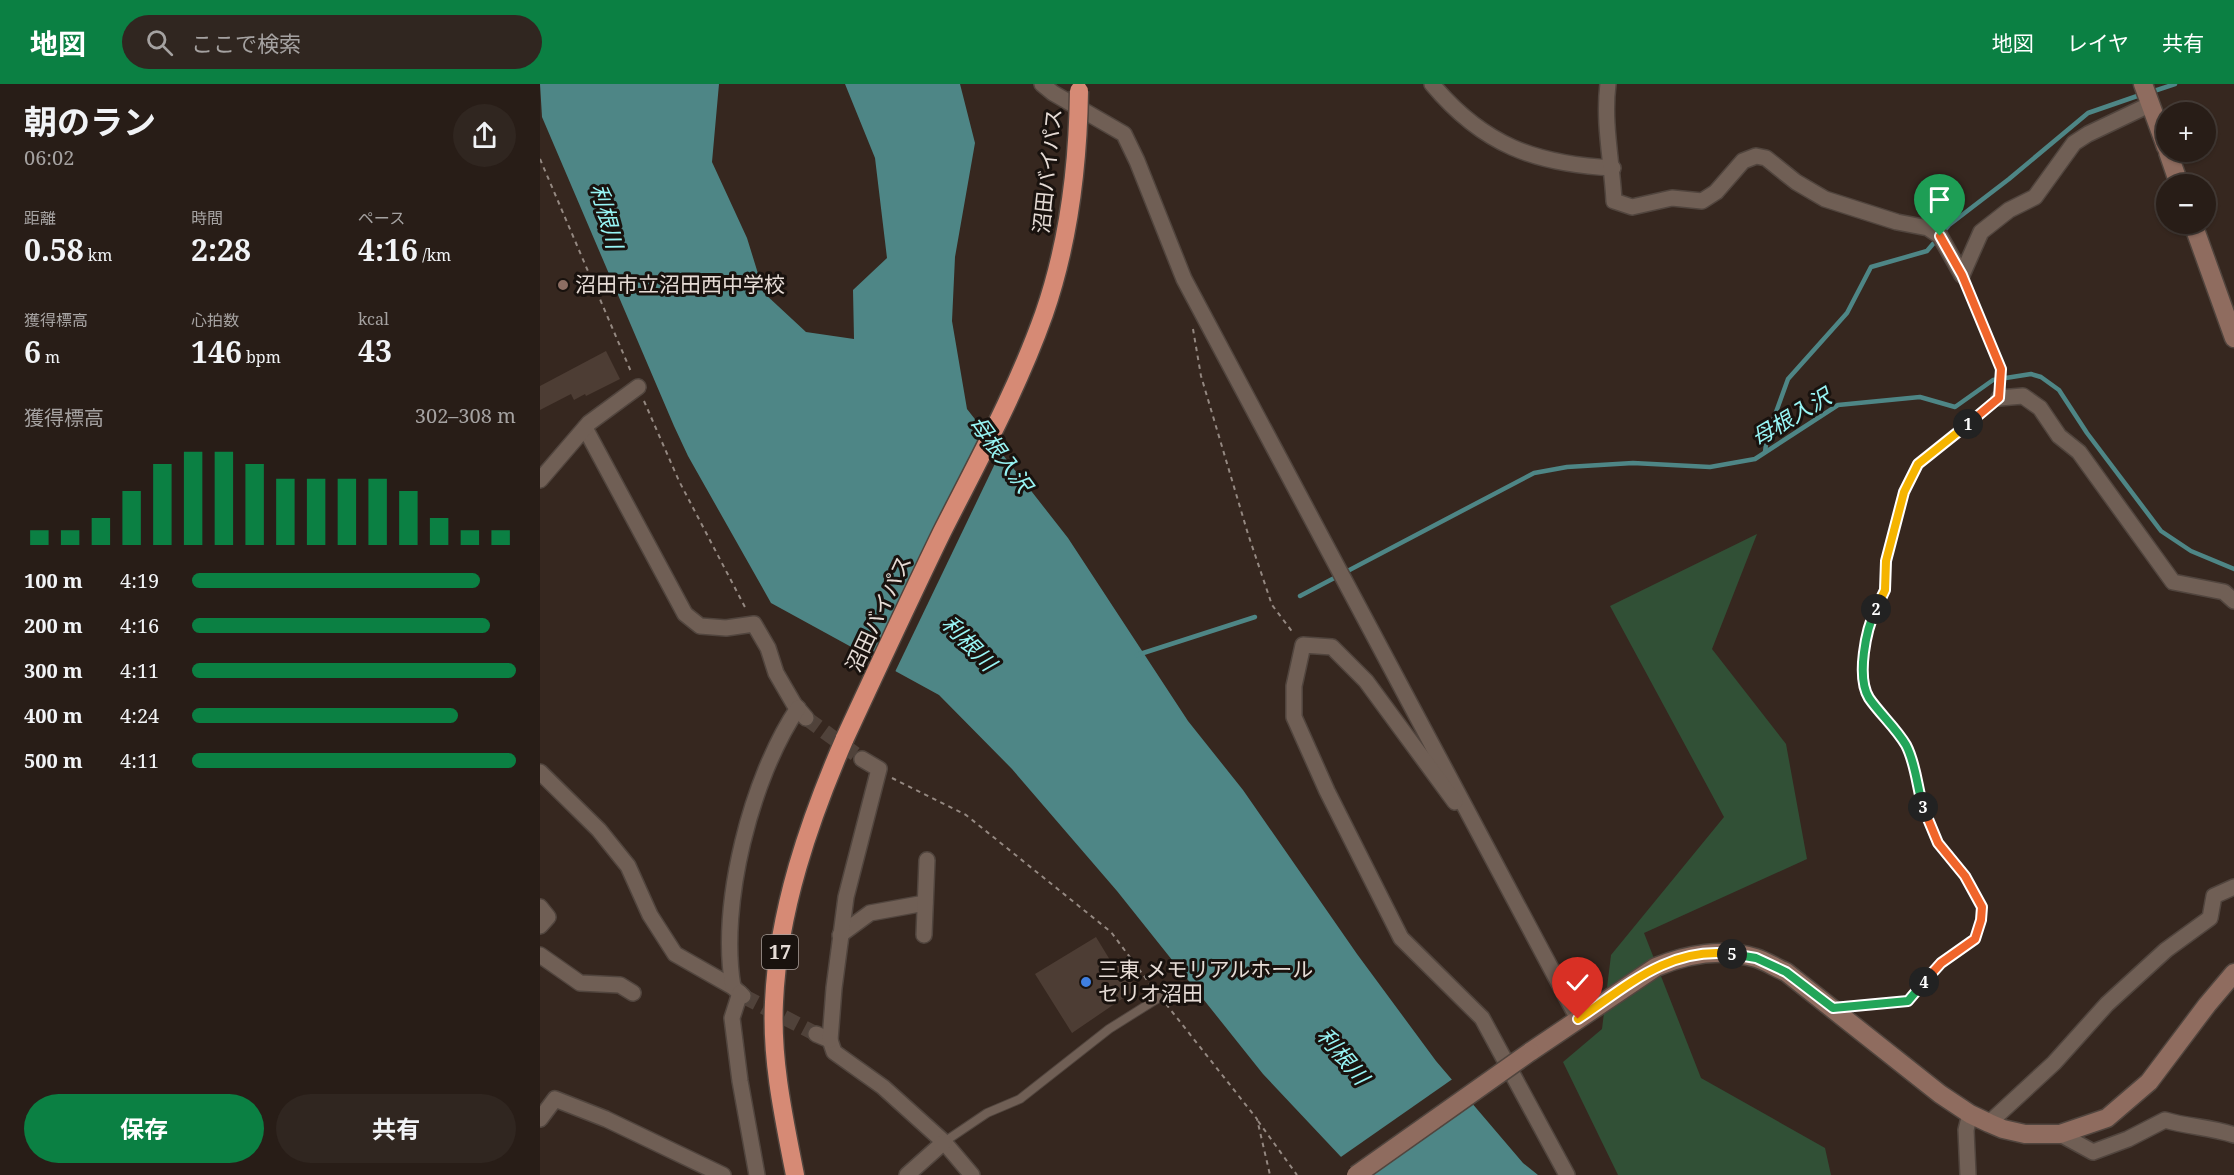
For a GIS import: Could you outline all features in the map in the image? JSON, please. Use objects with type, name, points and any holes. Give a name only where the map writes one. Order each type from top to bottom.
[{"type":"highway","name":"沼田バイパス","points":[[795,1175],[777,1068],[774,1004],[776,977],[788,906],[826,782],[845,738],[926,565],[1013,390],[1044,314],[1070,210],[1079,138],[1079,87]]},
{"type":"street","points":[[1042,84],[1053,93],[1124,134],[1184,279],[1578,1019]]},
{"type":"street","points":[[1432,84],[1462,117],[1489,137],[1521,152],[1582,166],[1613,168]]},
{"type":"street","points":[[1608,84],[1605,107],[1613,168],[1614,201],[1632,207],[1672,198],[1702,201],[1716,192],[1743,161],[1756,156],[1766,158],[1796,183],[1825,199],[1897,222],[1928,228],[1940,236],[1962,275]]},
{"type":"street","points":[[2143,84],[2156,118]]},
{"type":"street","points":[[1962,275],[1981,232],[2009,210],[2035,197],[2074,143],[2151,104]]},
{"type":"street","points":[[2197,234],[2230,320],[2234,338]]},
{"type":"street","points":[[540,480],[585,428],[638,387]]},
{"type":"street","points":[[1999,398],[2023,396],[2040,408],[2059,436],[2079,452],[2173,582],[2224,592],[2234,601]]},
{"type":"street","points":[[585,428],[686,614],[700,626],[726,628],[754,624],[768,648],[776,674],[802,713],[786,726],[755,796],[740,854],[732,907],[729,963],[738,992],[732,1018],[740,1081],[757,1175]]},
{"type":"street","points":[[1481,837],[1366,681],[1332,647],[1304,645],[1294,686],[1294,717],[1327,791],[1401,938],[1482,1018],[1567,1175]]},
{"type":"street","points":[[861,759],[879,769],[846,897],[823,1037],[834,1052],[883,1087],[944,1142],[972,1175]]},
{"type":"street","points":[[540,772],[599,830],[628,866],[651,915],[675,954],[738,992]]},
{"type":"street","points":[[924,935],[927,860]]},
{"type":"street","points":[[1989,1123],[2054,1063],[2107,1004],[2166,950],[2210,918],[2214,896],[2234,887]]},
{"type":"street","points":[[840,935],[870,913],[925,903]]},
{"type":"street","points":[[540,907],[548,917],[540,926]]},
{"type":"street","points":[[1356,1175],[1578,1019],[1656,967],[1677,958],[1701,954],[1728,954],[1756,958],[1786,972],[1940,1094],[1970,1114],[1989,1123],[2025,1134],[2060,1134],[2107,1118],[2149,1082],[2234,973]]},
{"type":"street","points":[[540,955],[580,982],[620,985],[633,993]]},
{"type":"street","points":[[540,1119],[555,1099],[606,1119],[723,1175]]},
{"type":"street","points":[[1968,1175],[1966,1130],[1970,1114]]},
{"type":"street","points":[[2060,1134],[2092,1152],[2128,1139],[2165,1120],[2186,1126],[2216,1129],[2234,1135]]},
{"type":"street","points":[[907,1175],[944,1142]]},
{"type":"lane","points":[[944,1142],[987,1113],[1020,1099],[1109,1029],[1160,997]]},
{"type":"path","points":[[1833,1008],[1908,1001],[1941,963],[1975,939],[1981,920],[1982,907],[1965,876],[1938,843],[1922,806],[1914,767],[1906,745],[1868,696],[1863,672],[1868,632],[1885,590],[1886,561],[1904,492],[1918,464],[1999,398],[2001,369],[1962,275]]},
{"type":"path","points":[[1192,322],[1201,376],[1272,606],[1304,645]]},
{"type":"path","points":[[879,769],[894,780],[966,815],[1111,932],[1257,1119],[1297,1175]]},
{"type":"path","points":[[1257,1119],[1270,1175]]},
{"type":"green space","points":[[1757,534],[1712,649],[1786,744],[1807,859],[1644,933],[1701,1078],[1825,1148],[1831,1175],[1618,1175],[1563,1062],[1602,1029],[1611,955],[1724,817],[1610,606]]},
{"type":"water","name":"利根川","points":[[540,84],[719,84],[712,162],[747,238],[764,293],[806,332],[854,339],[853,290],[887,258],[875,158],[845,84],[960,84],[975,143],[955,257],[952,321],[967,409],[1068,538],[1188,721],[1243,790],[1357,954],[1436,1061],[1523,1163],[1538,1175],[1358,1175],[1263,1074],[1117,891],[1012,769],[939,695],[771,603],[688,456],[674,426],[542,117]]},
{"type":"pier","points":[[984,427],[1002,449],[894,674],[871,661]]},
{"type":"pier","points":[[1454,1078],[1475,1102],[1373,1175],[1354,1175],[1338,1159]]},
{"type":"building","points":[[606,351],[620,379],[574,400],[571,394],[540,410],[540,386]]},
{"type":"building","name":"三東 メモリアルホール セリオ沼田","points":[[1096,937],[1110,960],[1130,974],[1135,990],[1072,1033],[1035,974]]},
{"type":"waterway","points":[[2151,92],[2175,84]]},
{"type":"waterway","points":[[1765,452],[1767,437],[1788,379],[1847,313],[1871,267],[1927,251],[1949,225],[2009,179],[2088,113],[2143,94]]},
{"type":"waterway","name":"母根入沢","points":[[1300,596],[1534,473],[1567,467],[1633,463],[1710,467],[1755,459],[1838,405],[1920,397],[1955,407],[1993,380],[2031,374],[2041,377],[2059,390],[2087,433],[2161,531],[2191,551],[2234,569]]},
{"type":"waterway","name":"母根入沢","points":[[1137,655],[1255,617]]},
{"type":"tunnel","points":[[806,718],[862,759]]},
{"type":"tunnel","points":[[743,996],[816,1034]]},
{"type":"place","name":"沼田市立沼田西中学校","points":[[563,285]]},
{"type":"place","name":"三東 メモリアルホール セリオ沼田","points":[[1086,982]]},
{"type":"route","points":[[1578,1019],[1656,967],[1677,958],[1701,954],[1728,954],[1756,958],[1786,972],[1833,1008],[1908,1001],[1941,963],[1975,939],[1981,920],[1982,907],[1965,876],[1938,843],[1922,806],[1914,767],[1906,745],[1868,696],[1863,672],[1868,632],[1885,590],[1886,561],[1904,492],[1918,464],[1999,398],[2001,369],[1962,275],[1940,236]]}]
